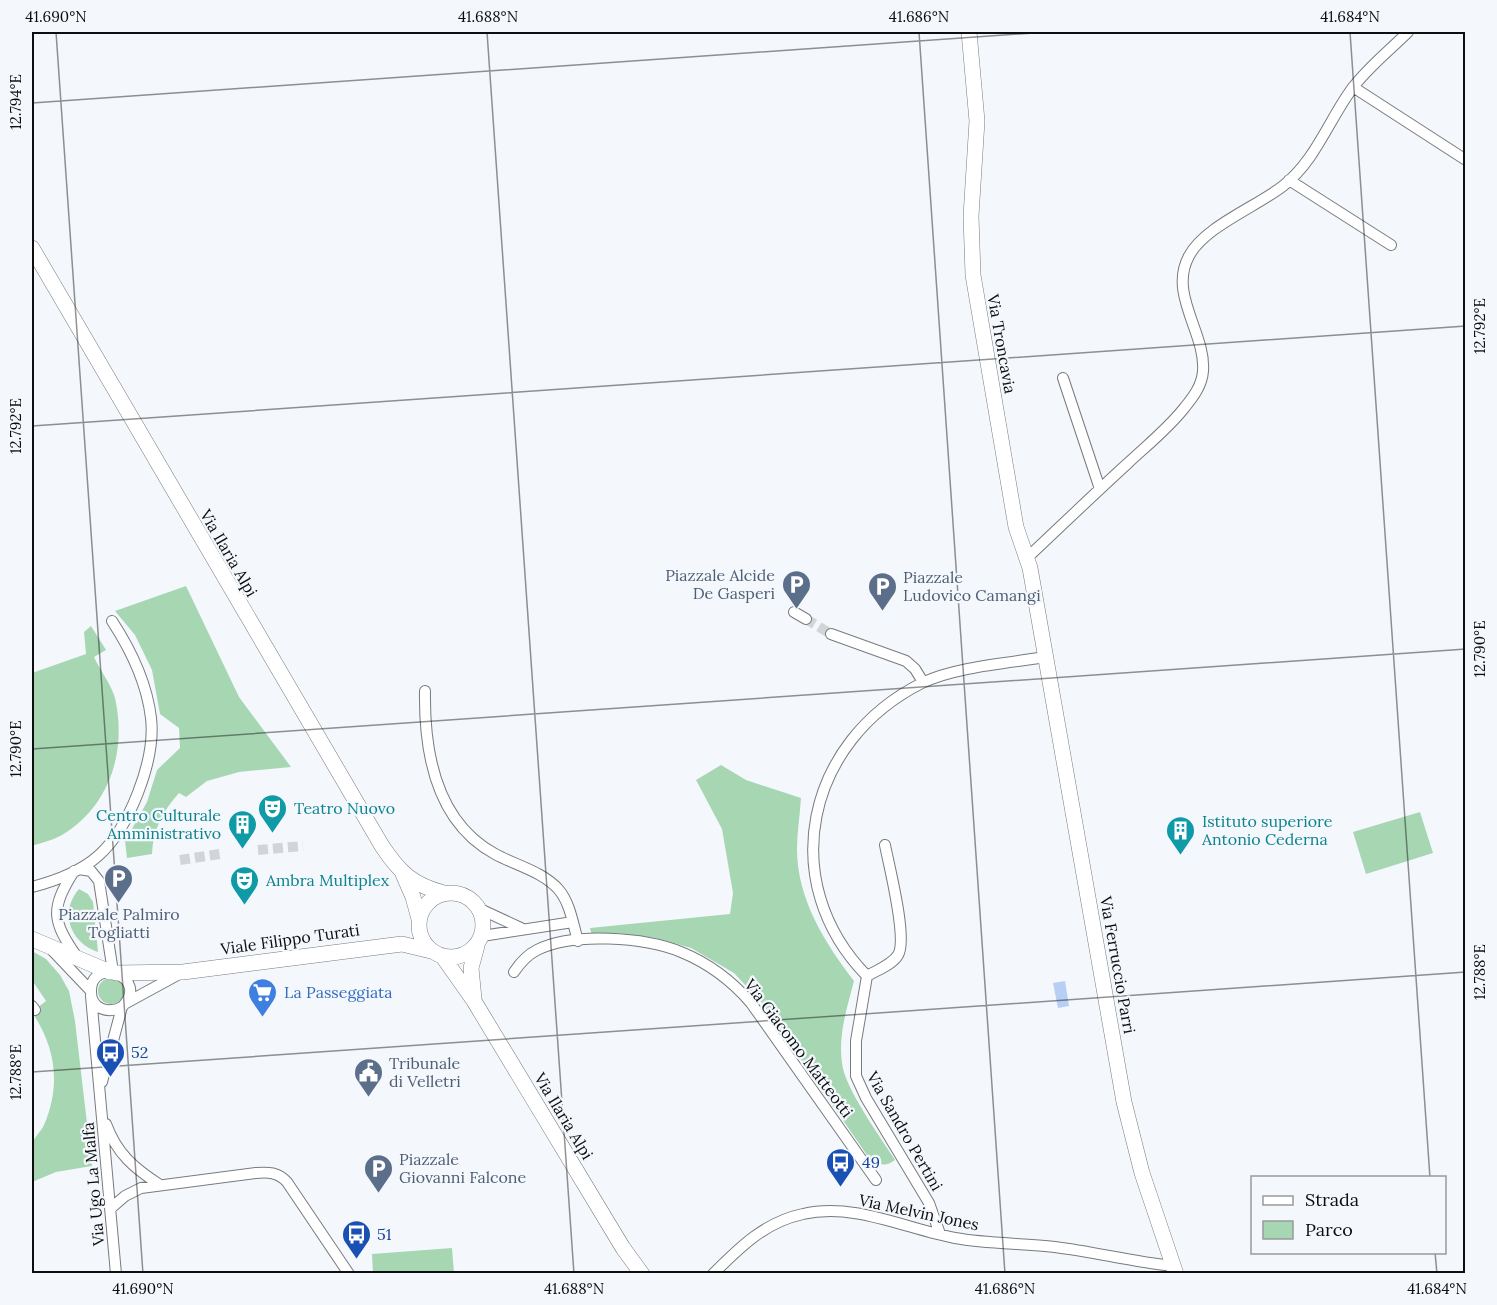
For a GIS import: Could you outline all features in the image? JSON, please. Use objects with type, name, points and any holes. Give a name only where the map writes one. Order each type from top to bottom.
[{"type":"street","name":"Via Troncavia","points":[[969,32],[977,121],[971,216],[973,275],[1016,527],[1028,558],[1046,657]]},
{"type":"street","points":[[1028,558],[1176,417],[1200,385],[1203,358],[1184,292],[1183,277],[1189,256],[1205,236],[1290,180],[1317,146],[1353,87],[1408,32]]},
{"type":"street","points":[[1353,87],[1466,160]]},
{"type":"street","points":[[1290,180],[1391,244]]},
{"type":"street","name":"Via Ilaria Alpi","points":[[32,249],[293,698],[382,846],[402,872],[413,897],[419,923]]},
{"type":"street","points":[[1063,378],[1100,489]]},
{"type":"street","points":[[794,612],[806,619]]},
{"type":"street","points":[[32,887],[76,870],[105,848],[123,823],[142,782],[151,744],[151,718],[144,688],[131,654],[112,621]]},
{"type":"street","points":[[831,634],[906,661],[915,669],[923,682]]},
{"type":"street","points":[[885,845],[900,925],[901,947],[896,958],[867,976],[841,944],[822,905],[815,880],[813,854],[816,816],[830,775],[854,736],[881,709],[923,682],[956,672],[1046,657]]},
{"type":"street","name":"Via Ferruccio Parri","points":[[1046,657],[1124,1102],[1142,1173],[1174,1270]]},
{"type":"street","points":[[424,691],[425,727],[430,762],[440,792],[449,809],[464,828],[486,848],[554,885],[563,895],[578,941]]},
{"type":"street","points":[[76,870],[60,895],[57,915],[62,935],[77,957]]},
{"type":"street","points":[[76,870],[91,871],[99,881],[113,972]]},
{"type":"street","name":"Via Ilaria Alpi","points":[[402,872],[419,885],[444,893]]},
{"type":"street","points":[[402,944],[419,923],[428,903],[444,893],[464,895],[480,909],[524,929]]},
{"type":"street","points":[[419,923],[420,936],[437,954],[461,956],[470,952],[479,940],[484,927],[480,909]]},
{"type":"street","points":[[479,940],[524,929],[573,922]]},
{"type":"street","points":[[32,939],[122,975],[129,985],[130,992],[124,1005],[110,1011],[103,1010],[93,1002],[92,984],[99,975],[113,972]]},
{"type":"street","name":"Via Giacomo Matteotti","points":[[514,972],[524,960],[538,950],[578,941],[617,939],[664,946],[692,957],[729,981],[751,1003],[876,1180]]},
{"type":"street","name":"Via Ilaria Alpi","points":[[474,1001],[471,968],[472,956],[479,940]]},
{"type":"street","name":"Viale Filippo Turati","points":[[113,972],[183,972],[402,944],[437,954]]},
{"type":"street","points":[[48,945],[91,993]]},
{"type":"street","name":"Via Ilaria Alpi","points":[[437,954],[474,1001],[623,1248],[642,1274]]},
{"type":"street","name":"Viale Filippo Turati","points":[[124,1005],[183,972]]},
{"type":"street","name":"Via Sandro Pertini","points":[[867,976],[855,1048],[856,1076],[866,1098],[928,1203],[940,1234]]},
{"type":"street","name":"Via Ugo La Malfa","points":[[91,993],[116,1274]]},
{"type":"street","name":"Via Ugo La Malfa","points":[[99,1091],[124,1005]]},
{"type":"street","points":[[101,1109],[112,1140],[121,1154],[137,1170],[160,1185]]},
{"type":"street","points":[[110,1209],[129,1193],[141,1188],[262,1172],[272,1173],[283,1178],[349,1274]]},
{"type":"street","name":"Via Melvin Jones","points":[[713,1274],[740,1247],[760,1232],[782,1220],[808,1212],[828,1211],[856,1214],[969,1239],[1063,1248],[1174,1270]]},
{"type":"street","name":"Via Ilaria Alpi","points":[[623,1248],[630,1274]]},
{"type":"green space","points":[[186,586],[239,697],[291,767],[239,772],[207,781],[186,797],[179,793],[160,821],[154,836],[152,854],[127,858],[125,841],[147,802],[157,770],[180,748],[179,728],[160,714],[152,670],[135,635],[115,611]]},
{"type":"green space","points":[[91,626],[106,650],[94,657],[115,698],[118,718],[119,738],[111,776],[103,793],[79,823],[62,835],[32,846],[32,673],[86,654],[84,632]]},
{"type":"green space","points":[[721,765],[746,780],[801,798],[797,836],[798,867],[807,903],[823,936],[854,981],[842,1032],[841,1053],[844,1073],[864,1112],[895,1160],[891,1163],[880,1164],[867,1155],[762,1003],[734,973],[691,948],[656,938],[618,933],[592,936],[590,928],[730,914],[733,893],[722,829],[696,780]]},
{"type":"green space","points":[[1420,812],[1433,853],[1366,874],[1353,832]]},
{"type":"green space","points":[[79,889],[88,894],[93,902],[98,952],[80,942],[70,926],[70,907]]},
{"type":"green space","points":[[32,951],[46,959],[60,975],[69,991],[75,1021],[92,1166],[56,1172],[32,1182],[32,1145],[44,1125],[53,1096],[54,1081],[51,1053],[32,1012],[46,1001],[32,980]]},
{"type":"green space","points":[[111,978],[120,982],[124,991],[120,1000],[111,1004],[102,1000],[98,991],[102,982]]},
{"type":"green space","points":[[452,1248],[454,1273],[373,1273],[372,1254]]},
{"type":"water","points":[[1065,981],[1069,1006],[1058,1008],[1053,983]]},
{"type":"tunnel","points":[[806,619],[831,634]]},
{"type":"tunnel","points":[[258,850],[303,846]]},
{"type":"tunnel","points":[[180,860],[220,854]]},
{"type":"place","name":"Piazzale Alcide De Gasperi","points":[[796,610]]},
{"type":"place","name":"Piazzale Ludovico Camangi","points":[[882,612]]},
{"type":"place","name":"Teatro Nuovo","points":[[273,834]]},
{"type":"place","name":"Centro Culturale Amministrativo","points":[[242,850]]},
{"type":"place","name":"Istituto superiore Antonio Cederna","points":[[1181,856]]},
{"type":"place","name":"Piazzale Palmiro Togliatti","points":[[119,904]]},
{"type":"place","name":"Ambra Multiplex","points":[[245,906]]},
{"type":"place","name":"La Passeggiata","points":[[263,1018]]},
{"type":"place","name":"52","points":[[110,1078]]},
{"type":"place","name":"Tribunale di Velletri","points":[[368,1098]]},
{"type":"place","name":"49","points":[[841,1188]]},
{"type":"place","name":"Piazzale Giovanni Falcone","points":[[378,1194]]},
{"type":"place","name":"51","points":[[356,1260]]}]
